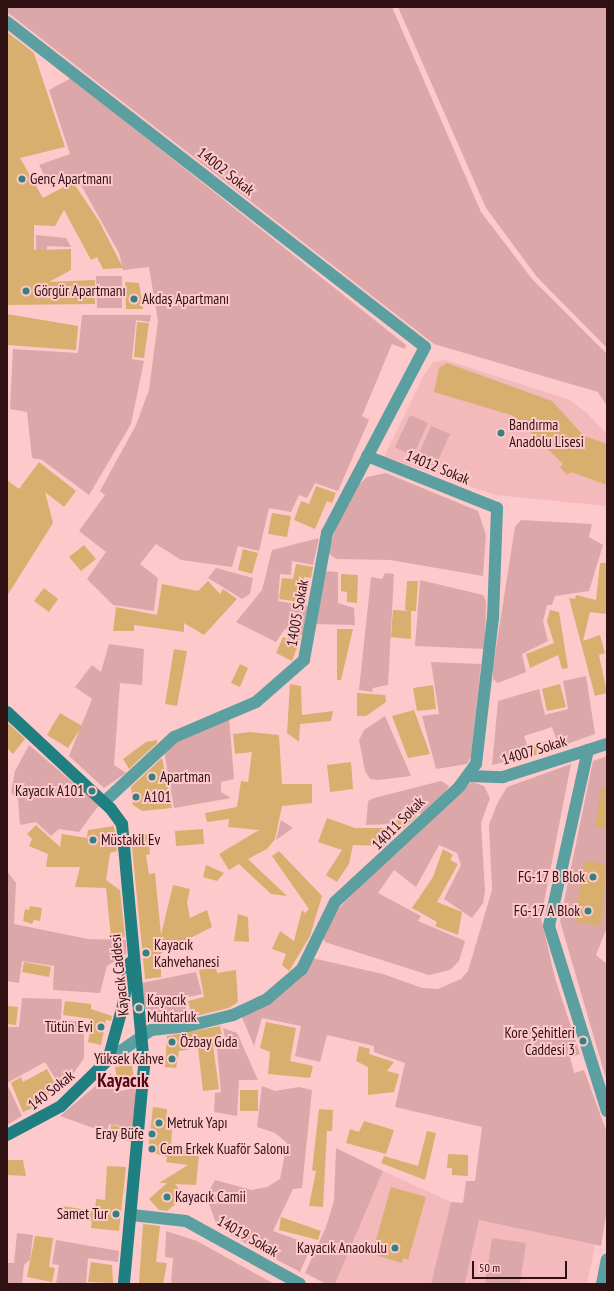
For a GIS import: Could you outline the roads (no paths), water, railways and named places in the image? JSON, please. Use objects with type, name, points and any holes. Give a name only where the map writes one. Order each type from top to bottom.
[{"type":"main road","name":"Kayacık Caddesi","points":[[7,712],[104,802],[122,824],[144,1068],[132,1215],[124,1284]]},
{"type":"main road","points":[[108,1060],[123,1006],[131,937]]},
{"type":"main road","name":"140 Sokak","points":[[7,1135],[61,1106],[108,1060]]},
{"type":"street","name":"14002 Sokak","points":[[7,22],[425,347]]},
{"type":"street","name":"14005 Sokak","points":[[104,802],[174,737],[256,702],[301,664],[327,533],[366,456],[425,347]]},
{"type":"street","name":"14012 Sokak","points":[[366,456],[497,508]]},
{"type":"street","name":"14011 Sokak","points":[[141,1035],[233,1015],[267,999],[302,969],[335,902],[396,850],[470,776],[480,748],[493,618],[497,508]]},
{"type":"street","name":"14007 Sokak","points":[[470,776],[503,777],[607,744]]},
{"type":"street","points":[[588,750],[549,926],[607,1111]]},
{"type":"street","name":"140 Sokak","points":[[108,1060],[141,1035]]},
{"type":"street","name":"14019 Sokak","points":[[132,1215],[192,1223],[300,1284]]},
{"type":"street","points":[[602,1284],[607,1259]]},
{"type":"place","name":"Genç Apartmanı","points":[[22,179]]},
{"type":"place","name":"Görgür Apartmanı","points":[[26,291]]},
{"type":"place","name":"Akdaş Apartmanı","points":[[134,299]]},
{"type":"place","name":"Bandırma Anadolu Lisesi","points":[[501,433]]},
{"type":"place","name":"Apartman","points":[[152,777]]},
{"type":"place","name":"Kayacık A101","points":[[92,791]]},
{"type":"place","name":"A101","points":[[136,797]]},
{"type":"place","name":"Müstakil Ev","points":[[93,840]]},
{"type":"place","name":"FG-17 B Blok","points":[[593,877]]},
{"type":"place","name":"FG-17 A Blok","points":[[588,911]]},
{"type":"place","name":"Kayacık Kahvehanesi","points":[[146,953]]},
{"type":"place","name":"Kayacık Muhtarlık","points":[[139,1008]]},
{"type":"place","name":"Tütün Evi","points":[[101,1027]]},
{"type":"place","name":"Kore Şehitleri Caddesi 3","points":[[583,1041]]},
{"type":"place","name":"Özbay Gıda","points":[[172,1042]]},
{"type":"place","name":"Yüksek Kahve","points":[[172,1059]]},
{"type":"place","name":"Metruk Yapı","points":[[159,1123]]},
{"type":"place","name":"Eray Büfe","points":[[152,1134]]},
{"type":"place","name":"Cem Erkek Kuaför Salonu","points":[[152,1149]]},
{"type":"place","name":"Kayacık Camii","points":[[167,1197]]},
{"type":"place","name":"Samet Tur","points":[[116,1214]]},
{"type":"place","name":"Kayacık Anaokulu","points":[[395,1248]]},
{"type":"district","name":"Kayacık","points":[[123,1081]]}]
